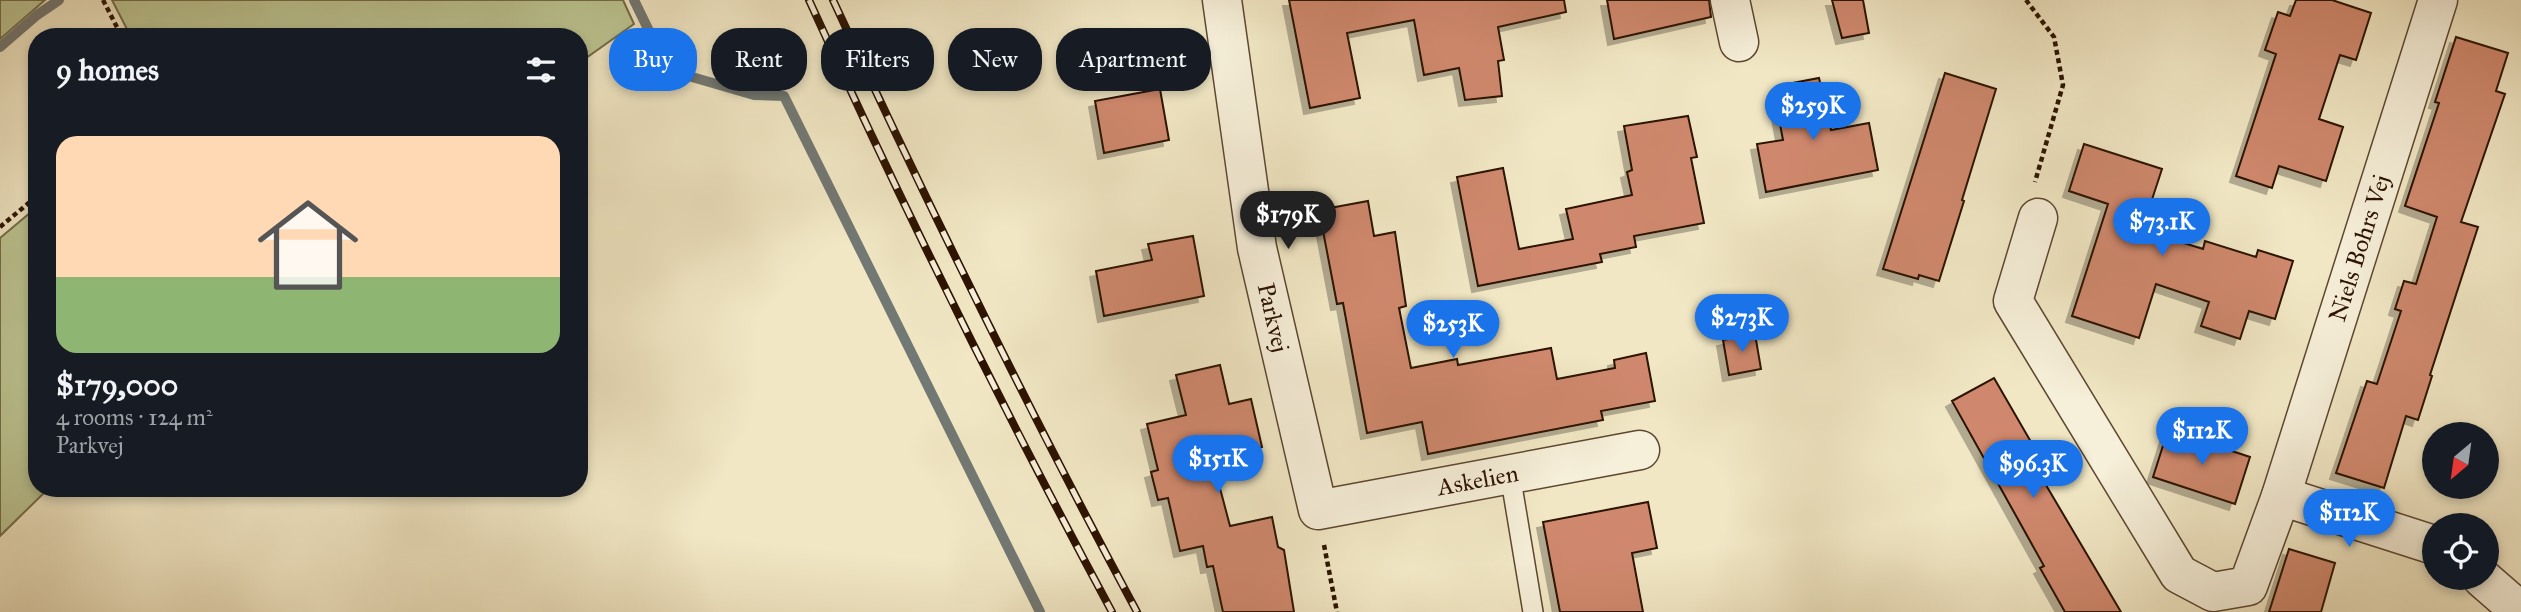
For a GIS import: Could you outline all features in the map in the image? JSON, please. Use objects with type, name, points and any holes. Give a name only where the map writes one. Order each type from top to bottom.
[{"type":"street","name":"Parkvej","points":[[1222,0],[1257,248],[1318,510]]},
{"type":"street","points":[[1730,0],[1739,42]]},
{"type":"street","name":"Niels Bohrs Vej","points":[[2038,218],[2014,301],[2179,574],[2213,592],[2248,586],[2281,496],[2438,0]]},
{"type":"street","name":"Askelien","points":[[1318,510],[1640,450]]},
{"type":"street","points":[[2281,496],[2422,541]]},
{"type":"street","points":[[2496,590],[2521,612]]},
{"type":"lane","points":[[1510,474],[1533,612]]},
{"type":"path","points":[[103,0],[117,28]]},
{"type":"path","points":[[2026,0],[2054,37],[2063,85],[2031,197],[2038,218]]},
{"type":"path","points":[[0,227],[28,204]]},
{"type":"path","points":[[1318,510],[1336,612]]},
{"type":"green space","points":[[0,0],[45,0],[0,39]]},
{"type":"green space","points":[[112,0],[623,0],[634,24],[628,28],[609,28],[609,42],[588,57],[588,28],[126,28]]},
{"type":"green space","points":[[28,215],[28,497],[40,497],[0,536],[0,238]]},
{"type":"building","points":[[1289,0],[1564,0],[1566,12],[1498,27],[1504,60],[1498,61],[1502,96],[1465,100],[1459,68],[1424,75],[1414,20],[1347,33],[1360,98],[1310,108]]},
{"type":"building","points":[[1607,0],[1709,0],[1711,17],[1614,39]]},
{"type":"building","points":[[1832,0],[1863,0],[1869,33],[1842,38]]},
{"type":"building","points":[[2296,0],[2332,0],[2371,13],[2356,60],[2340,55],[2319,119],[2343,127],[2326,181],[2279,166],[2272,188],[2236,176],[2276,54],[2265,50],[2278,12],[2290,16]]},
{"type":"building","points":[[2456,37],[2508,53],[2496,91],[2505,94],[2461,222],[2478,227],[2418,420],[2406,416],[2384,488],[2336,473],[2367,381],[2377,384],[2401,311],[2395,309],[2404,281],[2416,284],[2437,217],[2405,206],[2439,103],[2435,102]]},
{"type":"building","points":[[1945,73],[1996,89],[1939,281],[1919,275],[1918,279],[1883,269]]},
{"type":"building","points":[[1819,78],[1831,130],[1869,123],[1878,170],[1766,192],[1757,144],[1783,140],[1776,103],[1780,102],[1777,86]]},
{"type":"building","points":[[1160,91],[1169,140],[1104,153],[1095,101]]},
{"type":"building","points":[[1688,116],[1697,157],[1691,158],[1704,223],[1634,236],[1636,247],[1600,254],[1602,262],[1478,286],[1457,177],[1503,168],[1519,249],[1573,239],[1566,209],[1632,195],[1627,172],[1632,170],[1624,126]]},
{"type":"building","points":[[2084,144],[2162,169],[2142,230],[2203,249],[2205,241],[2256,257],[2258,250],[2293,261],[2275,319],[2249,311],[2240,339],[2201,326],[2209,302],[2156,284],[2139,338],[2072,316],[2108,204],[2069,191]]},
{"type":"building","points":[[1368,201],[1374,236],[1395,232],[1406,306],[1399,308],[1411,368],[1457,359],[1458,365],[1551,348],[1557,379],[1615,368],[1614,360],[1646,353],[1655,401],[1601,411],[1603,420],[1428,454],[1422,422],[1367,433],[1343,303],[1337,304],[1319,210]]},
{"type":"building","points":[[1193,236],[1204,296],[1104,316],[1096,271],[1152,260],[1148,244]]},
{"type":"building","points":[[1755,334],[1761,369],[1729,375],[1723,340]]},
{"type":"building","points":[[1220,365],[1229,404],[1251,399],[1262,447],[1212,458],[1230,526],[1272,517],[1278,547],[1284,550],[1294,612],[1223,612],[1213,566],[1207,567],[1203,546],[1180,551],[1168,498],[1158,500],[1151,472],[1158,470],[1147,424],[1186,415],[1176,375]]},
{"type":"building","points":[[1994,378],[2038,454],[2030,458],[2121,612],[2065,612],[2040,568],[2044,566],[1952,401]]},
{"type":"building","points":[[2168,430],[2250,457],[2235,504],[2153,477]]},
{"type":"building","points":[[1648,502],[1657,548],[1632,553],[1643,612],[1560,612],[1543,522]]},
{"type":"building","points":[[2289,549],[2335,563],[2321,612],[2269,612]]},
{"type":"waterway","points":[[0,47],[59,0]]},
{"type":"waterway","points":[[634,0],[668,70],[754,95],[784,96],[1040,612]]},
{"type":"railway","points":[[809,0],[955,308],[1112,612]]},
{"type":"railway","points":[[833,0],[980,308],[1137,612]]}]
